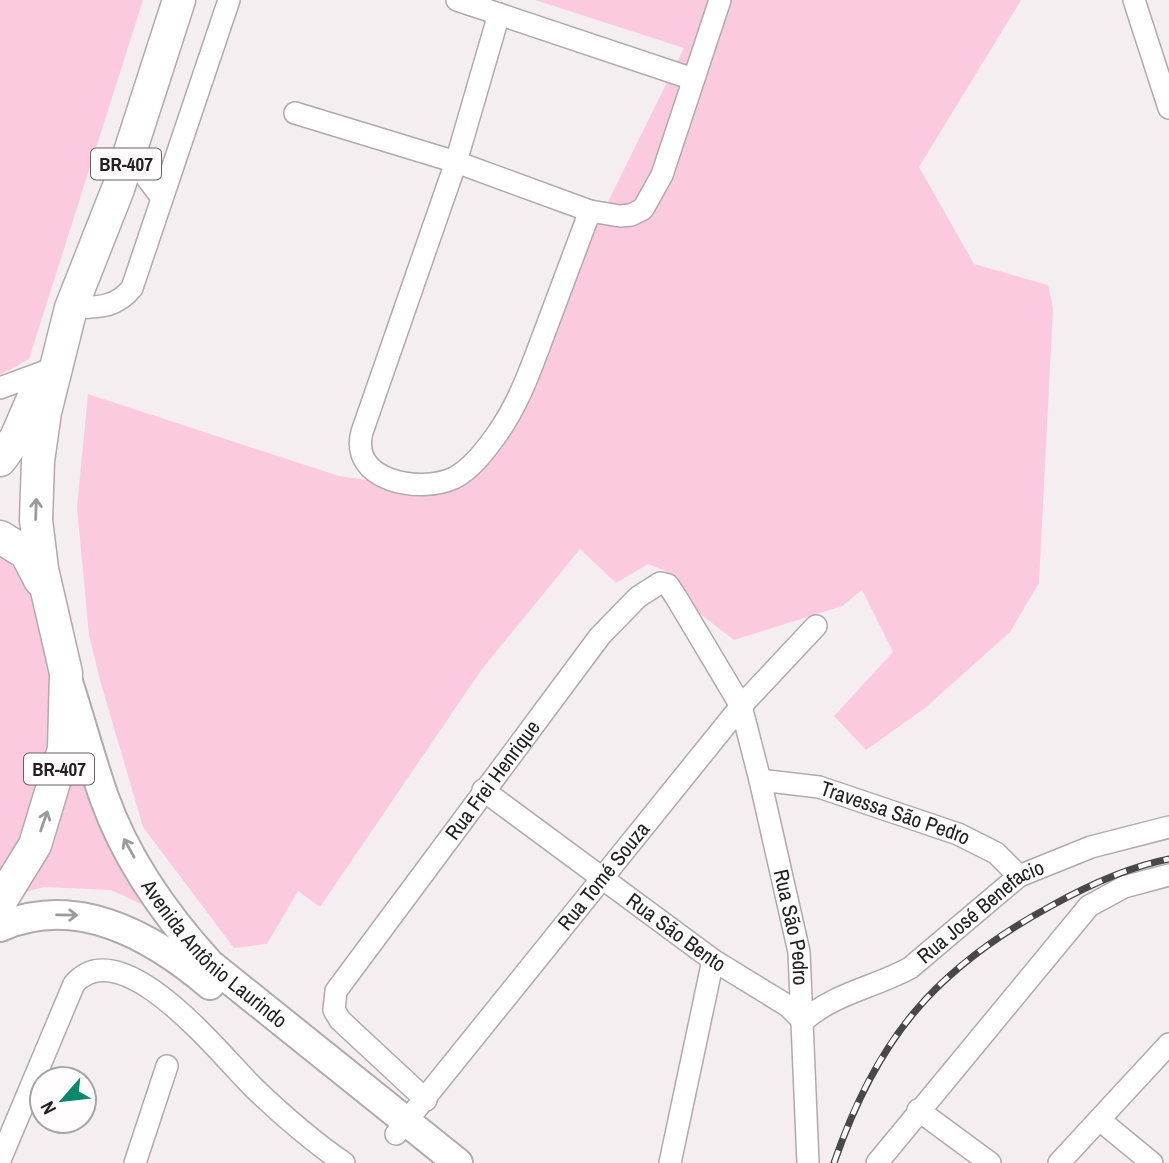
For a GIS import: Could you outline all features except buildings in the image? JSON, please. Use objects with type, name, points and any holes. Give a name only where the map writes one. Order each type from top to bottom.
[{"type":"highway","name":"BR-407","points":[[0,460],[16,438],[95,253],[179,0]]},
{"type":"highway","name":"BR-407","points":[[0,902],[36,845],[52,798],[64,749],[66,673],[36,520],[45,412],[69,316]]},
{"type":"highway","name":"BR-407","points":[[0,537],[13,542],[32,562],[55,624]]},
{"type":"main road","name":"Avenida Antônio Laurindo","points":[[66,673],[105,800],[125,841],[178,928],[210,964],[402,1128],[431,1163]]},
{"type":"main road","name":"Avenida Antônio Laurindo","points":[[0,927],[52,915],[77,915],[120,926],[142,937],[183,962],[402,1128],[458,1163]]},
{"type":"street","points":[[69,316],[122,300],[132,288],[229,0]]},
{"type":"street","points":[[457,0],[693,79]]},
{"type":"street","points":[[295,113],[456,162],[590,211],[620,216],[643,209],[662,175],[720,0]]},
{"type":"street","points":[[1134,0],[1169,108]]},
{"type":"street","points":[[499,13],[456,162],[360,440],[364,463],[382,476],[420,484],[453,478],[467,469],[488,447],[517,405],[590,211]]},
{"type":"street","points":[[128,159],[141,169],[162,198]]},
{"type":"street","points":[[0,388],[46,371]]},
{"type":"street","name":"Rua Frei Henrique","points":[[426,1100],[340,1020],[334,1010],[336,991],[600,636],[638,597],[660,583],[668,585],[741,706]]},
{"type":"street","name":"Rua Tomé Souza","points":[[402,1128],[741,706],[816,626]]},
{"type":"street","name":"Rua São Pedro","points":[[741,706],[799,952],[808,1158]]},
{"type":"street","name":"Travessa São Pedro","points":[[760,780],[819,787],[957,834],[996,853],[1019,876]]},
{"type":"street","name":"Rua São Bento","points":[[483,790],[713,960],[760,987],[803,1021]]},
{"type":"street","name":"Rua José Benefacio","points":[[803,1021],[840,995],[893,977],[910,968],[1019,876],[1091,846],[1169,827]]},
{"type":"street","points":[[877,1163],[1089,906],[1124,887],[1169,875]]},
{"type":"street","points":[[670,1163],[713,960]]},
{"type":"street","points":[[0,1160],[74,984],[94,972],[114,973],[132,980],[181,1009],[252,1086],[344,1163]]},
{"type":"street","points":[[1059,1163],[1101,1121],[1169,1044]]},
{"type":"street","points":[[135,1163],[167,1066]]},
{"type":"street","points":[[918,1110],[990,1163]]},
{"type":"street","points":[[1101,1121],[1152,1163]]},
{"type":"shaded area","points":[[0,0],[143,0],[29,359],[0,375]]},
{"type":"shaded area","points":[[535,0],[1021,0],[919,167],[974,264],[1048,285],[1053,308],[1039,583],[1010,632],[925,708],[866,750],[834,716],[893,652],[862,590],[842,606],[734,640],[695,610],[666,571],[648,564],[616,583],[580,549],[482,669],[320,907],[298,891],[267,944],[234,948],[143,827],[100,680],[89,635],[77,507],[88,394],[339,476],[449,492],[481,470],[526,407],[593,232],[684,48]]},
{"type":"shaded area","points":[[0,546],[22,562],[51,642],[54,756],[30,828],[0,875]]},
{"type":"shaded area","points":[[79,740],[152,909],[111,890],[44,887],[14,895]]},
{"type":"railway","points":[[834,1163],[851,1119],[891,1043],[915,1011],[943,982],[974,955],[1051,906],[1108,878],[1169,859]]}]
